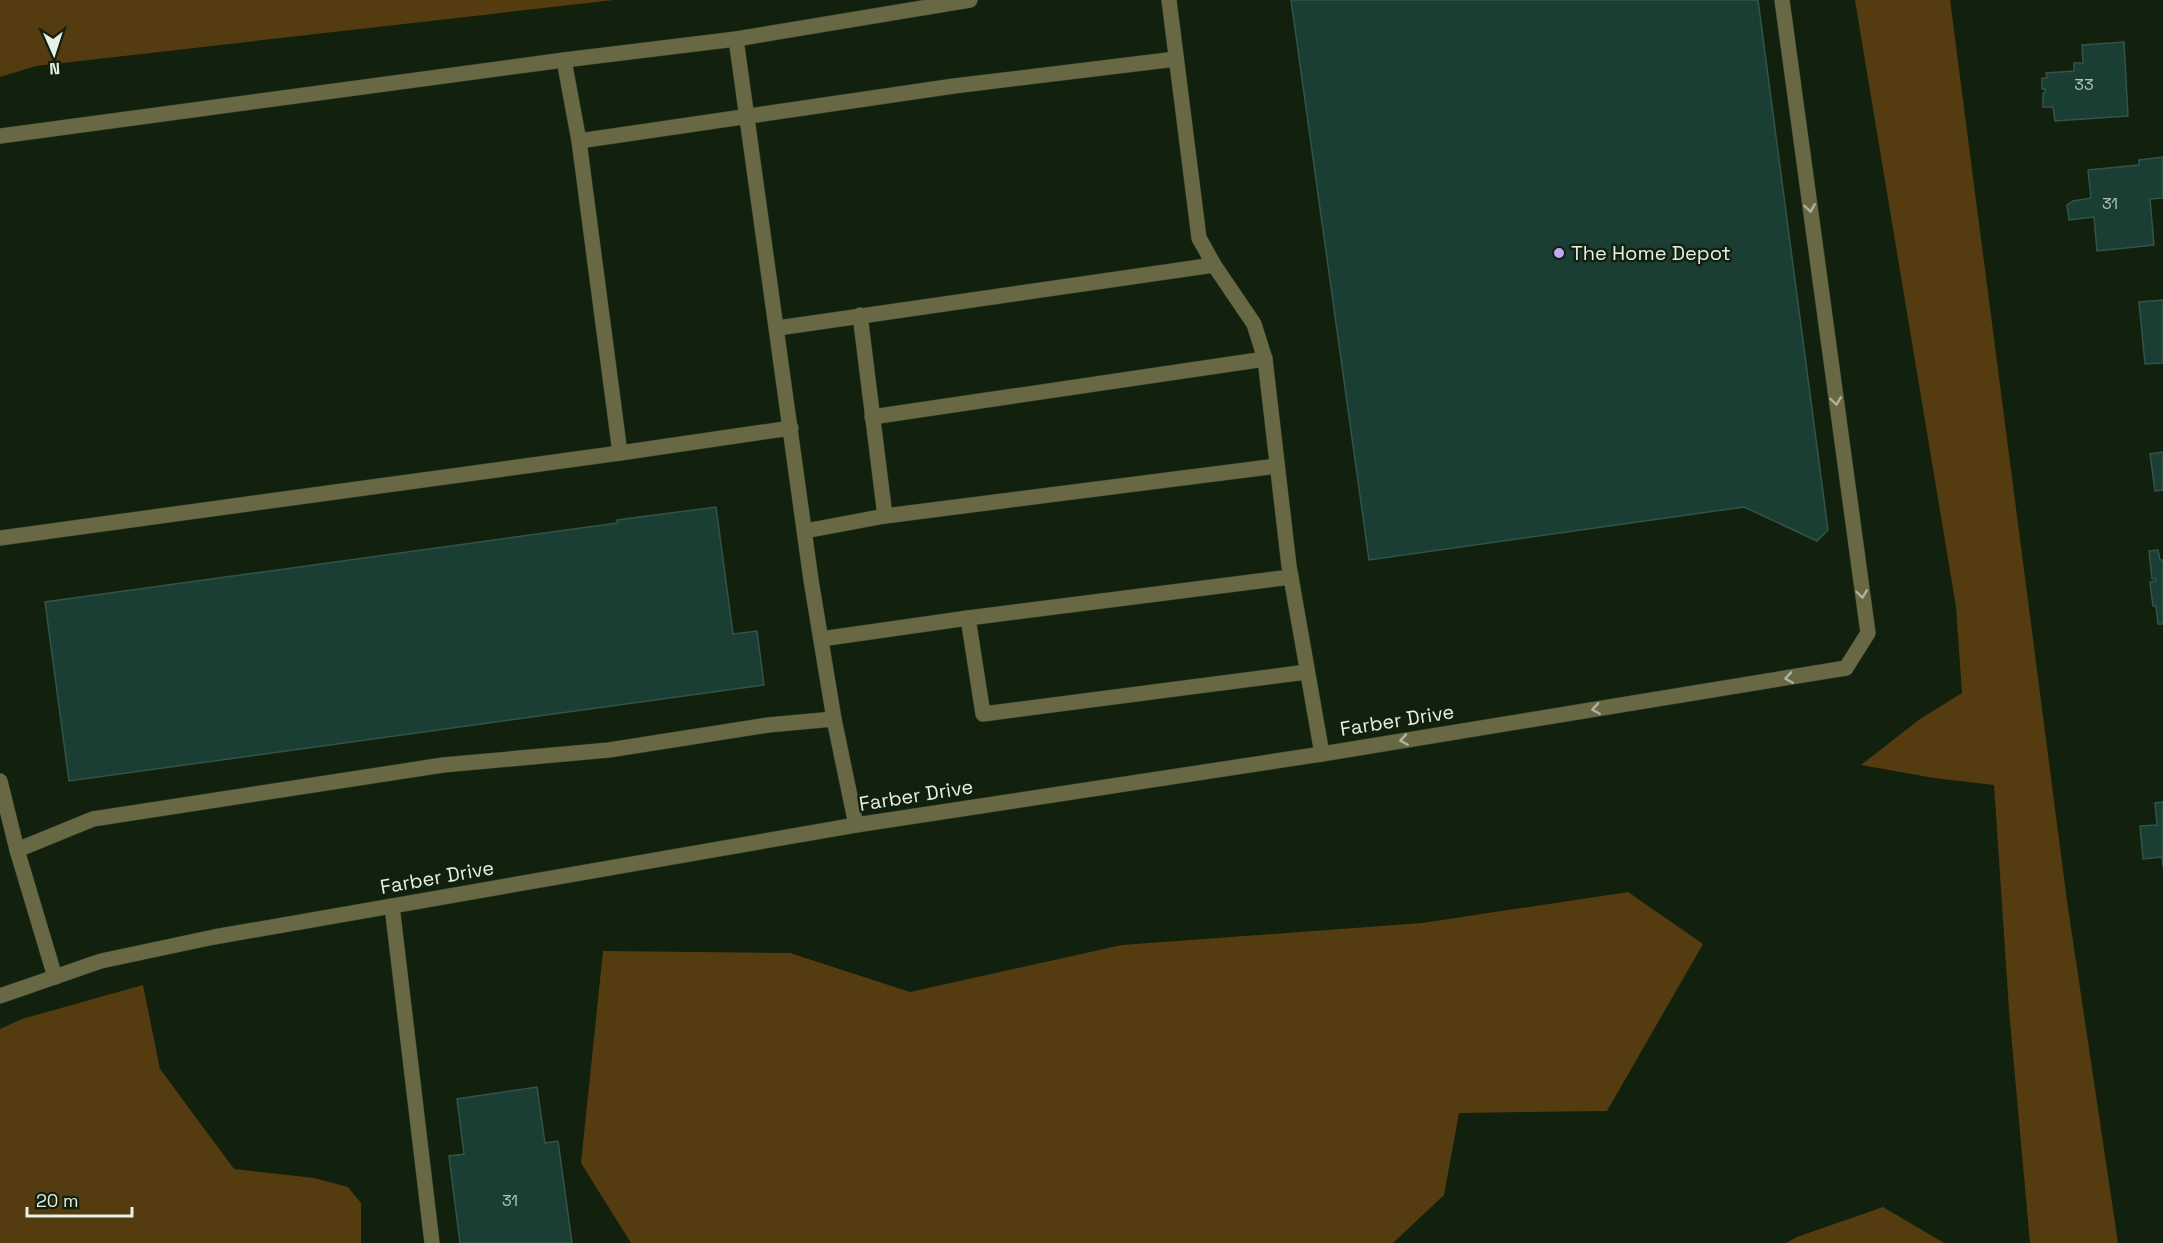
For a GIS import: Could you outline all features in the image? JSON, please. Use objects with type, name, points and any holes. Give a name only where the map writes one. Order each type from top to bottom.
[{"type":"street","points":[[0,136],[736,39],[970,0]]},
{"type":"street","points":[[1169,0],[1199,238],[1214,265],[1254,324],[1265,359],[1291,577],[1322,754]]},
{"type":"street","name":"Farber Drive","points":[[0,996],[101,961],[214,937],[856,825],[1322,754],[1846,668],[1868,633],[1782,0]]},
{"type":"street","points":[[736,39],[821,639],[834,718],[856,825]]},
{"type":"street","points":[[579,141],[954,86],[1176,59]]},
{"type":"street","points":[[564,60],[579,141],[620,453]]},
{"type":"street","points":[[778,328],[1214,265]]},
{"type":"street","points":[[860,315],[885,516]]},
{"type":"street","points":[[872,417],[1265,359]]},
{"type":"street","points":[[0,538],[791,428]]},
{"type":"street","points":[[805,531],[885,516],[1277,466]]},
{"type":"street","points":[[821,639],[1291,577]]},
{"type":"street","points":[[968,618],[983,714],[1307,672]]},
{"type":"street","points":[[17,849],[93,819],[443,765],[609,750],[834,718]]},
{"type":"street","points":[[0,781],[7,836],[17,849],[55,977]]},
{"type":"street","points":[[392,906],[432,1243]]},
{"type":"shaded area","points":[[0,0],[614,0],[36,66],[0,77]]},
{"type":"shaded area","points":[[1855,0],[1950,0],[2067,901],[2118,1243],[2030,1243],[2009,1010],[1994,785],[1934,778],[1861,765],[1920,719],[1962,693],[1956,607]]},
{"type":"shaded area","points":[[1628,892],[1703,944],[1607,1111],[1459,1113],[1444,1195],[1393,1243],[631,1243],[581,1163],[603,951],[790,953],[910,992],[1122,945],[1422,923]]},
{"type":"shaded area","points":[[143,985],[160,1069],[234,1169],[314,1178],[348,1187],[361,1203],[361,1243],[0,1243],[0,1029],[22,1019]]},
{"type":"shaded area","points":[[1883,1207],[1944,1243],[1786,1243],[1797,1237]]},
{"type":"building","name":"The Home Depot","points":[[1291,0],[1758,0],[1828,530],[1817,541],[1744,507],[1369,560]]},
{"type":"building","points":[[2124,42],[2128,116],[2055,121],[2053,107],[2043,107],[2045,89],[2042,89],[2042,78],[2047,78],[2046,73],[2074,71],[2074,63],[2083,63],[2082,45]]},
{"type":"building","points":[[2163,157],[2163,198],[2150,199],[2154,245],[2097,251],[2094,217],[2069,220],[2067,205],[2073,201],[2091,198],[2088,170],[2139,165],[2139,160]]},
{"type":"building","points":[[2163,300],[2163,363],[2145,364],[2139,302]]},
{"type":"building","points":[[2163,452],[2163,490],[2155,491],[2150,454]]},
{"type":"building","points":[[716,507],[733,634],[757,631],[764,685],[69,781],[45,602],[617,523],[617,520]]},
{"type":"building","points":[[2158,550],[2160,560],[2163,560],[2163,624],[2158,624],[2150,582],[2156,579],[2152,579],[2149,551]]},
{"type":"building","points":[[2163,802],[2163,867],[2162,857],[2143,859],[2140,826],[2157,825],[2155,803]]},
{"type":"building","points":[[537,1087],[545,1143],[558,1141],[572,1243],[460,1243],[449,1156],[464,1154],[457,1099]]},
{"type":"place","name":"The Home Depot","points":[[1559,253]]}]
